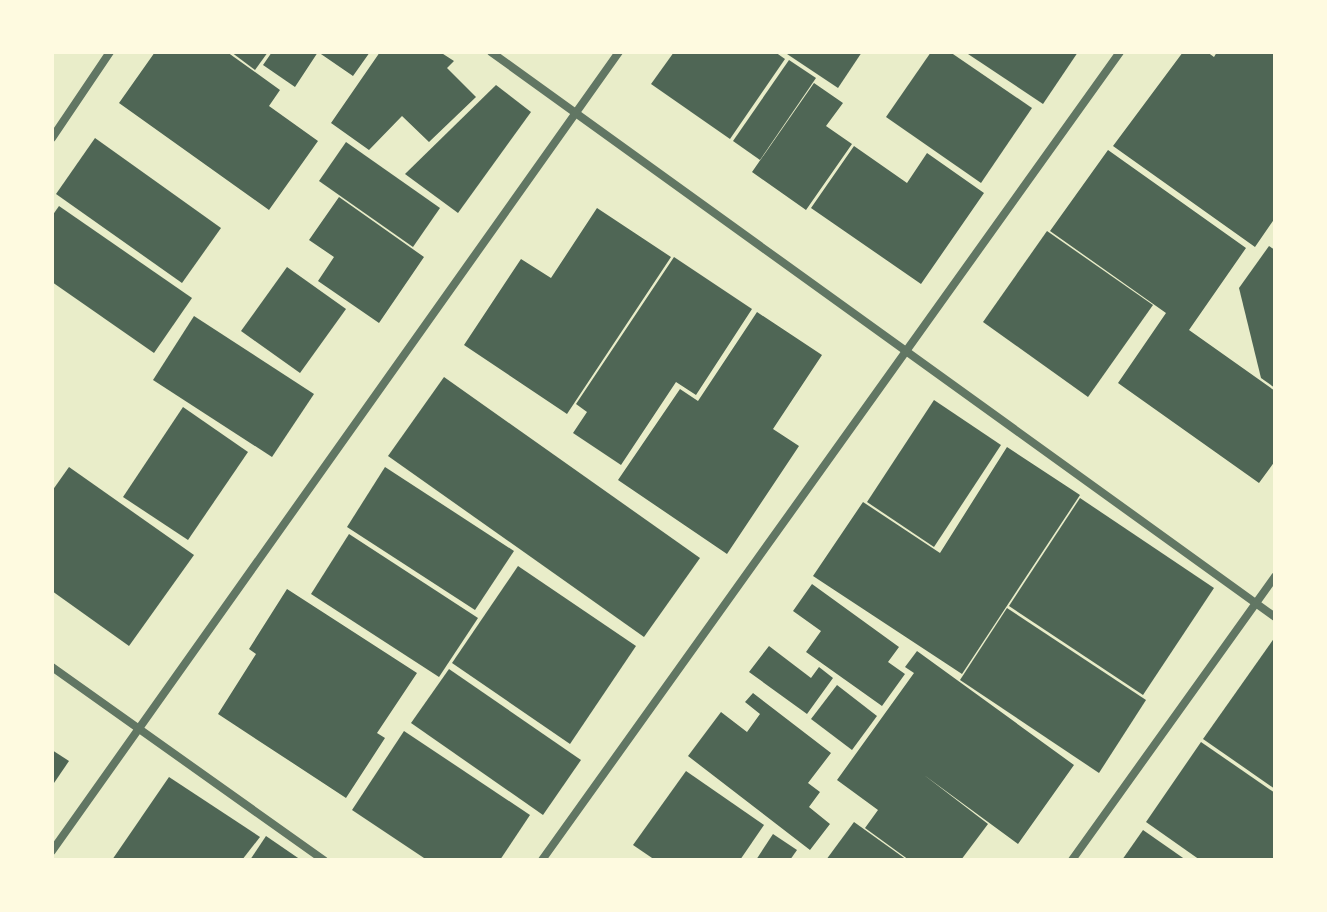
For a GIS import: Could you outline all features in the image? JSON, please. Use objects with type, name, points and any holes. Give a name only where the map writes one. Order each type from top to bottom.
[{"type":"street","points":[[52,138],[110,52]]},
{"type":"street","points":[[491,52],[1275,617]]},
{"type":"street","points":[[52,851],[619,52]]},
{"type":"street","points":[[542,860],[1120,52]]},
{"type":"street","points":[[1072,860],[1275,576]]},
{"type":"street","points":[[52,667],[324,860]]},
{"type":"building","points":[[155,52],[227,52],[280,90],[269,106],[318,141],[269,210],[119,103]]},
{"type":"building","points":[[231,52],[268,52],[255,70]]},
{"type":"building","points":[[272,52],[318,52],[295,87],[263,65]]},
{"type":"building","points":[[318,52],[370,52],[353,76]]},
{"type":"building","points":[[380,52],[440,52],[454,61],[447,68],[476,97],[429,142],[402,116],[369,150],[331,123]]},
{"type":"building","points":[[674,52],[775,52],[785,59],[730,139],[651,84]]},
{"type":"building","points":[[784,52],[862,52],[838,88]]},
{"type":"building","points":[[931,52],[950,52],[1032,108],[981,183],[886,117]]},
{"type":"building","points":[[965,52],[1078,52],[1043,104]]},
{"type":"building","points":[[1183,52],[1207,52],[1214,57],[1217,52],[1275,52],[1275,218],[1255,247],[1113,146]]},
{"type":"building","points":[[789,60],[816,78],[760,160],[733,141]]},
{"type":"building","points":[[814,83],[843,103],[826,126],[852,144],[806,210],[752,172]]},
{"type":"building","points":[[496,85],[531,112],[458,213],[405,174]]},
{"type":"building","points":[[95,138],[221,228],[182,283],[56,194]]},
{"type":"building","points":[[346,142],[440,208],[413,247],[319,181]]},
{"type":"building","points":[[854,146],[907,183],[927,153],[984,193],[921,284],[811,208]]},
{"type":"building","points":[[1108,150],[1246,248],[1189,330],[1275,391],[1275,461],[1259,483],[1118,383],[1166,313],[1050,231]]},
{"type":"building","points":[[339,197],[424,257],[379,323],[318,281],[334,257],[309,240]]},
{"type":"building","points":[[59,206],[192,298],[154,353],[52,282],[52,216]]},
{"type":"building","points":[[597,208],[671,257],[567,414],[464,345],[521,259],[551,278]]},
{"type":"building","points":[[1047,231],[1153,305],[1088,397],[983,322]]},
{"type":"building","points":[[1269,246],[1275,250],[1275,388],[1261,378],[1239,288]]},
{"type":"building","points":[[674,257],[752,309],[696,395],[676,382],[621,465],[573,433],[587,412],[576,404]]},
{"type":"building","points":[[287,267],[346,309],[300,373],[241,331]]},
{"type":"building","points":[[757,312],[822,355],[773,429],[799,446],[727,554],[618,480],[680,389],[698,401]]},
{"type":"building","points":[[194,316],[314,394],[272,457],[153,380]]},
{"type":"building","points":[[444,377],[700,558],[644,637],[388,456]]},
{"type":"building","points":[[934,400],[1001,445],[934,547],[867,502]]},
{"type":"building","points":[[183,407],[248,452],[188,540],[123,497]]},
{"type":"building","points":[[1007,447],[1080,495],[962,674],[813,576],[863,502],[940,553]]},
{"type":"building","points":[[69,467],[194,555],[129,646],[52,591],[52,491]]},
{"type":"building","points":[[385,467],[514,551],[475,610],[347,527]]},
{"type":"building","points":[[1080,498],[1214,588],[1143,695],[1009,606]]},
{"type":"building","points":[[349,534],[478,618],[439,677],[311,594]]},
{"type":"building","points":[[518,566],[636,646],[570,744],[452,663]]},
{"type":"building","points":[[812,584],[899,647],[888,662],[905,674],[882,706],[806,652],[821,631],[793,611]]},
{"type":"building","points":[[287,589],[417,673],[377,733],[385,738],[346,798],[218,714],[256,654],[249,649]]},
{"type":"building","points":[[1007,608],[1146,700],[1099,773],[960,680]]},
{"type":"building","points":[[1275,637],[1275,789],[1203,739]]},
{"type":"building","points":[[769,646],[811,678],[819,667],[833,678],[807,714],[749,672]]},
{"type":"building","points":[[917,651],[1074,765],[1018,844],[924,775],[988,824],[961,860],[909,860],[865,828],[878,810],[837,780],[914,673],[905,667]]},
{"type":"building","points":[[449,669],[581,760],[543,815],[411,723]]},
{"type":"building","points":[[837,685],[877,716],[852,750],[811,719]]},
{"type":"building","points":[[753,693],[831,753],[808,783],[820,792],[809,807],[830,824],[810,850],[688,756],[721,712],[747,732],[760,714],[745,702]]},
{"type":"building","points":[[404,731],[530,815],[500,860],[427,860],[352,810]]},
{"type":"building","points":[[1201,742],[1275,793],[1275,860],[1200,860],[1146,822]]},
{"type":"building","points":[[52,750],[69,761],[52,786]]},
{"type":"building","points":[[686,771],[764,825],[740,860],[655,860],[633,845]]},
{"type":"building","points":[[169,777],[260,837],[242,860],[112,860]]},
{"type":"building","points":[[854,822],[907,860],[826,860]]},
{"type":"building","points":[[1143,830],[1186,860],[1122,860]]},
{"type":"building","points":[[773,834],[797,850],[790,860],[756,860]]},
{"type":"building","points":[[266,836],[301,860],[250,860]]}]
